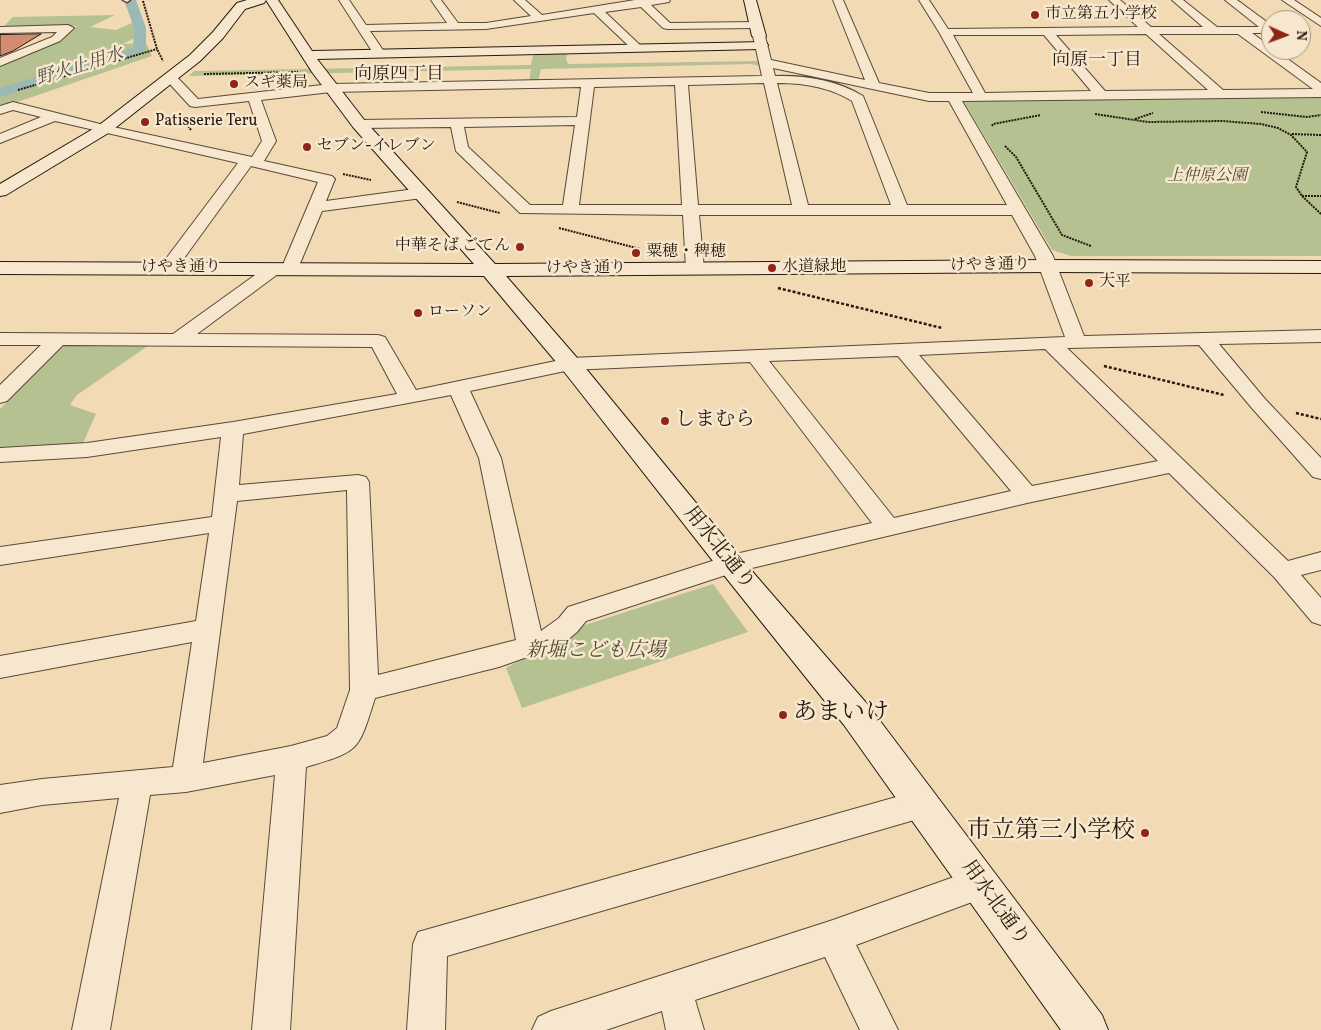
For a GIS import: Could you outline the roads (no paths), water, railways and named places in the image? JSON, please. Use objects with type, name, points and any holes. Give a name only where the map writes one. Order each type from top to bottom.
[{"type":"street","points":[[0,191],[104,128],[171,78],[218,35],[241,6],[260,0]]},
{"type":"street","name":"用水北通り","points":[[272,0],[330,87],[359,124],[490,269],[570,364],[731,564],[856,715],[1087,1030]]},
{"type":"street","points":[[344,0],[379,53]]},
{"type":"street","points":[[436,0],[454,26]]},
{"type":"street","points":[[519,0],[541,19]]},
{"type":"street","points":[[364,28],[486,26],[665,0]]},
{"type":"street","points":[[750,0],[801,210]]},
{"type":"street","points":[[838,0],[874,85]]},
{"type":"street","points":[[924,0],[982,96]]},
{"type":"street","points":[[1114,0],[1220,95]]},
{"type":"street","points":[[1177,0],[1215,31]]},
{"type":"street","points":[[1230,0],[1261,23]]},
{"type":"street","points":[[1287,0],[1321,23]]},
{"type":"street","points":[[642,2],[667,26],[759,35]]},
{"type":"street","points":[[597,10],[636,47]]},
{"type":"street","points":[[0,30],[68,28],[56,39],[0,62]]},
{"type":"street","points":[[1240,30],[1321,90]]},
{"type":"street","points":[[945,32],[1261,30]]},
{"type":"street","points":[[1048,32],[1102,96]]},
{"type":"street","points":[[309,55],[636,47],[759,35]]},
{"type":"street","points":[[766,64],[929,97],[1321,93]]},
{"type":"street","points":[[171,78],[195,103],[330,87],[800,79],[847,92],[858,99],[901,210]]},
{"type":"street","points":[[681,82],[695,269]]},
{"type":"street","points":[[570,210],[588,84]]},
{"type":"street","points":[[168,268],[252,161],[270,141],[254,97]]},
{"type":"street","points":[[953,97],[1048,266],[1077,342]]},
{"type":"street","points":[[0,110],[13,106],[327,179],[316,207],[282,269],[180,338]]},
{"type":"street","points":[[0,139],[55,116]]},
{"type":"street","points":[[359,124],[583,121]]},
{"type":"street","points":[[457,123],[461,148],[526,210],[1017,210]]},
{"type":"street","points":[[316,207],[422,193]]},
{"type":"street","name":"けやき通り","points":[[0,268],[695,269],[1048,266],[1321,267]]},
{"type":"street","points":[[0,455],[87,450],[233,429],[410,398],[570,364],[1077,342],[1321,336]]},
{"type":"street","points":[[0,338],[378,341],[410,398]]},
{"type":"street","points":[[0,397],[59,338]]},
{"type":"street","points":[[1204,339],[1258,403],[1321,472]]},
{"type":"street","points":[[1051,344],[1283,571],[1321,615]]},
{"type":"street","points":[[904,350],[1027,495]]},
{"type":"street","points":[[755,356],[888,527]]},
{"type":"street","points":[[458,387],[490,458],[530,644]]},
{"type":"street","points":[[186,779],[223,522],[233,429]]},
{"type":"street","points":[[364,690],[499,656],[551,638],[568,625],[578,614],[731,564],[1027,495],[1174,465]]},
{"type":"street","points":[[0,800],[42,792],[186,779],[291,759],[336,746],[348,735],[364,690],[358,482],[226,494]]},
{"type":"street","points":[[0,556],[223,522]]},
{"type":"street","points":[[1283,571],[1321,561]]},
{"type":"street","points":[[0,667],[208,629]]},
{"type":"street","points":[[270,1030],[291,759]]},
{"type":"street","points":[[91,1030],[137,784]]},
{"type":"street","points":[[426,1030],[430,944],[921,804]]},
{"type":"street","points":[[551,1030],[832,937],[979,884]]},
{"type":"street","points":[[832,937],[879,1030]]},
{"type":"street","points":[[674,990],[685,1030]]},
{"type":"waterway","name":"野火止用水","points":[[0,93],[139,50],[140,28],[130,0]]},
{"type":"place","name":"市立第五小学校","points":[[1035,15]]},
{"type":"place","name":"スギ薬局","points":[[234,84]]},
{"type":"place","name":"Patisserie Teru","points":[[145,122]]},
{"type":"place","name":"セブン-イレブン","points":[[307,147]]},
{"type":"place","name":"中華そば ごてん","points":[[520,247]]},
{"type":"place","name":"粟穂・稗穂","points":[[636,253]]},
{"type":"place","name":"水道緑地","points":[[772,268]]},
{"type":"place","name":"大平","points":[[1089,283]]},
{"type":"place","name":"ローソン","points":[[418,313]]},
{"type":"place","name":"しまむら","points":[[665,421]]},
{"type":"place","name":"あまいけ","points":[[783,715]]},
{"type":"place","name":"市立第三小学校","points":[[1145,833]]},
{"type":"district","name":"向原一丁目","points":[[1097,62]]},
{"type":"district","name":"向原四丁目","points":[[399,76]]},
{"type":"park label","name":"上仲原公園","points":[[1207,177]]},
{"type":"park label","name":"新堀こども広場","points":[[596,652]]}]
